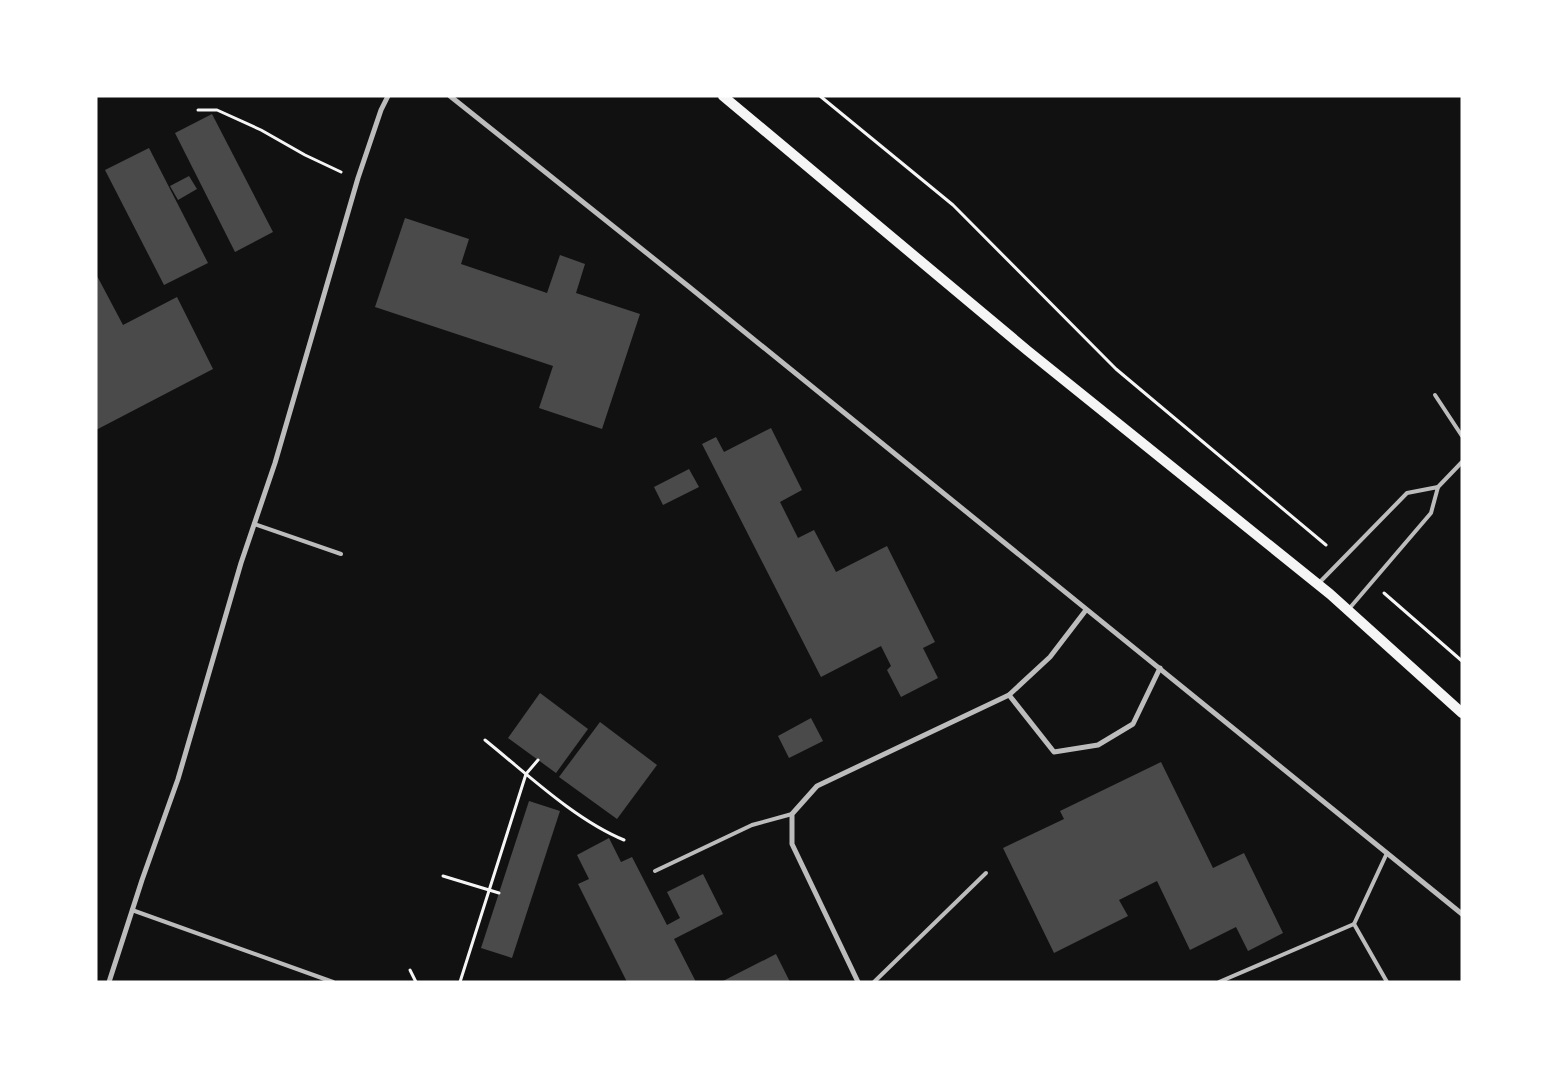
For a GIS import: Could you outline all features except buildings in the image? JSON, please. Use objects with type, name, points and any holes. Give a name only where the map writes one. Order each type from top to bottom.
[{"type":"main road","points":[[723,96],[1028,351],[1318,584],[1462,712]]},
{"type":"street","points":[[109,982],[178,778],[254,524],[275,463],[358,178],[381,110],[388,96]]},
{"type":"street","points":[[450,96],[1462,914]]},
{"type":"street","points":[[858,982],[792,844],[792,814],[817,786],[1009,694],[1050,657],[1086,610]]},
{"type":"street","points":[[1009,694],[1054,752],[1098,745],[1133,724],[1160,668]]},
{"type":"lane","points":[[1435,394],[1462,436]]},
{"type":"lane","points":[[1348,610],[1431,513],[1438,488],[1462,462]]},
{"type":"lane","points":[[1318,584],[1407,493],[1438,488]]},
{"type":"lane","points":[[254,524],[340,554]]},
{"type":"lane","points":[[655,871],[752,825],[792,814]]},
{"type":"lane","points":[[1219,982],[1354,924],[1387,853]]},
{"type":"lane","points":[[874,982],[986,873]]},
{"type":"lane","points":[[132,910],[333,982]]},
{"type":"lane","points":[[1354,924],[1387,982]]},
{"type":"path","points":[[820,96],[952,204],[1116,370],[1326,545]]},
{"type":"path","points":[[198,110],[217,110],[261,130],[305,155],[341,172]]},
{"type":"path","points":[[1384,593],[1462,661]]},
{"type":"path","points":[[486,740],[526,774],[590,822],[624,840]]},
{"type":"path","points":[[460,982],[526,774],[538,760]]},
{"type":"path","points":[[443,876],[499,893]]},
{"type":"path","points":[[410,970],[416,982]]}]
